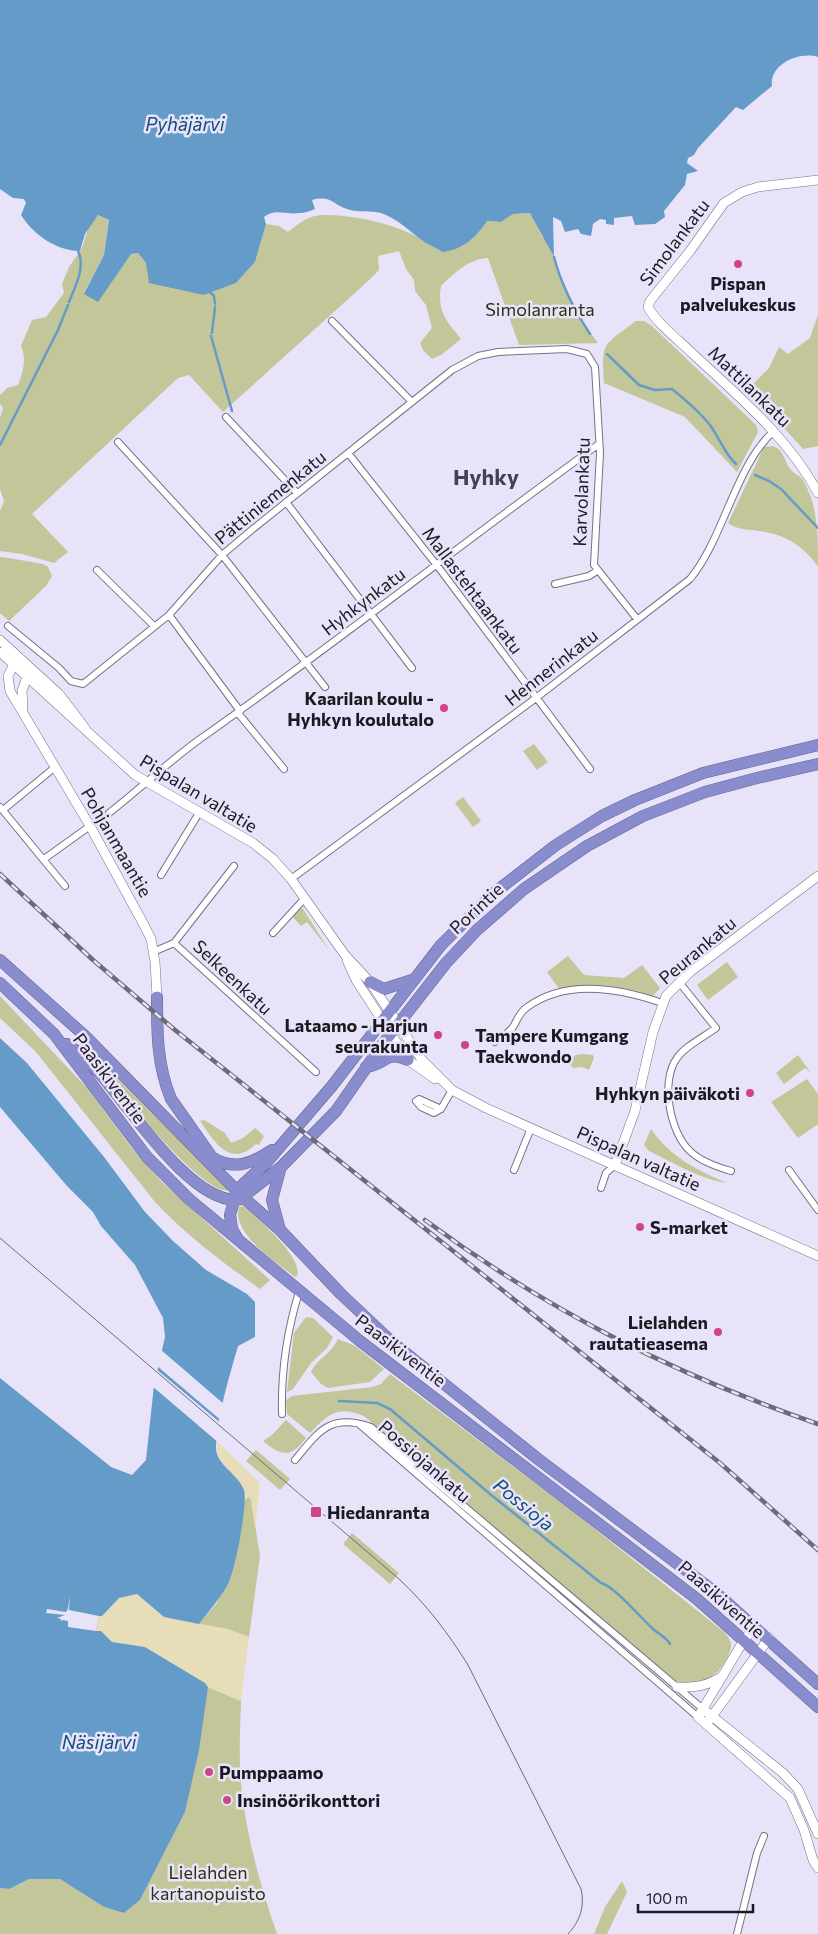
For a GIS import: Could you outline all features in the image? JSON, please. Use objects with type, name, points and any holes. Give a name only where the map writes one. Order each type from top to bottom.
[{"type":"highway","name":"Porintie","points":[[280,1144],[332,1086],[412,980],[454,930],[515,876],[556,845],[602,816],[668,786],[703,773],[818,745]]},
{"type":"highway","name":"Porintie","points":[[237,1196],[281,1167],[336,1111],[394,1029],[460,947],[502,906],[543,875],[611,832],[671,804],[705,792],[818,764]]},
{"type":"highway","name":"Paasikiventie","points":[[0,960],[85,1036],[221,1174],[237,1196],[280,1230],[341,1294],[393,1344],[538,1459],[715,1592],[756,1626],[818,1684]]},
{"type":"highway","points":[[370,982],[384,989],[412,980]]},
{"type":"highway","name":"Paasikiventie","points":[[0,983],[54,1034],[152,1162],[182,1192],[238,1242],[360,1341],[690,1593],[818,1707]]},
{"type":"highway","points":[[157,997],[158,1050],[166,1087],[171,1099],[214,1159],[221,1174]]},
{"type":"highway","points":[[54,1034],[80,1054],[100,1074],[162,1149],[197,1185],[220,1198],[237,1196]]},
{"type":"highway","points":[[366,1068],[378,1066],[393,1055],[408,1060]]},
{"type":"highway","points":[[192,1146],[214,1159],[227,1164],[241,1166],[253,1162],[280,1144]]},
{"type":"highway","points":[[238,1242],[232,1230],[237,1196],[280,1144]]},
{"type":"highway","points":[[280,1230],[272,1194],[281,1167]]},
{"type":"main road","name":"Simolankatu","points":[[649,310],[650,301],[690,251],[724,202],[742,192],[758,187],[779,183],[818,180]]},
{"type":"main road","name":"Mattilankatu","points":[[649,310],[774,431],[793,453],[818,493]]},
{"type":"main road","points":[[0,640],[59,694],[80,718],[90,737]]},
{"type":"main road","name":"Pispalan valtatie","points":[[0,652],[90,737],[146,784],[262,849],[291,879],[345,955],[370,982],[408,1060],[450,1088],[531,1128],[818,1256]]},
{"type":"main road","name":"Pohjanmaantie","points":[[14,664],[8,676],[10,691],[24,712],[54,768],[90,826],[137,909],[150,939],[157,997]]},
{"type":"main road","name":"Pohjanmaantie","points":[[24,712],[22,692],[27,677]]},
{"type":"main road","name":"Peurankatu","points":[[615,1165],[635,1111],[652,1032],[662,1003],[679,982],[818,876]]},
{"type":"main road","name":"Pispalan valtatie","points":[[345,955],[356,980],[386,1016]]},
{"type":"main road","name":"Pispalan valtatie","points":[[394,1029],[450,1088]]},
{"type":"main road","points":[[701,1713],[744,1640],[756,1626]]},
{"type":"main road","points":[[706,1723],[769,1638]]},
{"type":"main road","points":[[677,1687],[694,1688],[709,1684],[725,1675]]},
{"type":"main road","points":[[701,1713],[712,1715],[782,1773],[798,1789],[818,1834]]},
{"type":"main road","points":[[701,1713],[706,1723],[790,1798],[804,1830],[813,1860],[818,1868]]},
{"type":"street","points":[[332,321],[412,402]]},
{"type":"street","name":"Pättiniemenkatu","points":[[8,626],[59,668],[71,681],[83,684],[169,615],[222,555],[452,370],[478,356],[498,352],[567,349],[587,354]]},
{"type":"street","name":"Karvolankatu","points":[[587,354],[595,367],[599,444],[594,565],[637,619]]},
{"type":"street","points":[[226,417],[297,493]]},
{"type":"street","name":"Hennerinkatu","points":[[291,879],[536,698],[679,588],[698,569],[760,444],[774,431]]},
{"type":"street","points":[[118,442],[222,555],[325,687]]},
{"type":"street","name":"Hyhkynkatu","points":[[109,813],[199,740],[306,663],[599,444]]},
{"type":"street","name":"Mallastehtaankatu","points":[[348,453],[436,565],[590,769]]},
{"type":"street","points":[[286,502],[412,668]]},
{"type":"street","points":[[97,570],[154,626]]},
{"type":"street","points":[[555,584],[589,576],[597,571]]},
{"type":"street","points":[[169,615],[239,712],[284,770]]},
{"type":"street","points":[[54,768],[1,808],[65,886]]},
{"type":"street","points":[[161,875],[199,813]]},
{"type":"street","points":[[44,859],[90,826]]},
{"type":"street","name":"Selkeenkatu","points":[[153,952],[174,943],[234,866]]},
{"type":"street","points":[[273,933],[304,898]]},
{"type":"street","name":"Selkeenkatu","points":[[174,943],[316,1072]]},
{"type":"street","points":[[679,982],[716,1028],[676,1059],[668,1090],[672,1118],[689,1151],[716,1166],[731,1171]]},
{"type":"street","points":[[495,1042],[512,1028],[525,1009],[554,994],[566,991],[605,988],[635,993],[662,1003]]},
{"type":"street","points":[[441,1108],[450,1088]]},
{"type":"street","points":[[514,1170],[531,1128]]},
{"type":"street","points":[[601,1188],[606,1173],[615,1165]]},
{"type":"street","points":[[789,1170],[818,1210]]},
{"type":"street","points":[[282,1414],[281,1390],[288,1330],[299,1292]]},
{"type":"street","points":[[295,1460],[328,1425],[343,1421],[358,1423]]},
{"type":"street","name":"Possiojankatu","points":[[358,1423],[371,1427],[677,1687],[701,1713]]},
{"type":"street","name":"Possiojankatu","points":[[358,1423],[701,1713]]},
{"type":"street","points":[[737,1934],[757,1853],[764,1836]]},
{"type":"green space","name":"Simolanranta","points":[[530,213],[540,227],[541,235],[549,244],[557,269],[579,317],[598,343],[519,345],[488,258],[468,264],[441,286],[440,303],[444,315],[461,339],[441,355],[432,359],[423,350],[420,343],[432,328],[426,305],[415,291],[414,280],[406,269],[399,251],[378,256],[379,270],[223,412],[189,375],[178,378],[32,514],[68,552],[54,563],[22,554],[0,551],[0,511],[4,501],[0,489],[0,418],[3,408],[0,404],[0,395],[7,388],[18,385],[24,361],[21,346],[32,320],[46,317],[64,293],[62,284],[69,267],[82,248],[89,226],[98,215],[109,220],[104,255],[84,294],[131,254],[138,253],[146,263],[204,295],[236,283],[255,262],[266,224],[279,226],[288,232],[315,216],[355,217],[402,230],[423,241],[487,221],[501,222],[513,214]]},
{"type":"green space","points":[[818,315],[818,446],[803,449],[774,417],[746,391],[769,368],[779,347],[788,354],[810,338]]},
{"type":"green space","points":[[636,321],[644,321],[652,326],[756,425],[758,432],[737,472],[685,417],[604,383],[603,359],[606,346]]},
{"type":"green space","points":[[773,446],[782,453],[791,470],[803,480],[812,500],[818,543],[818,566],[799,546],[785,538],[739,528],[728,523],[764,447]]},
{"type":"green space","points":[[0,557],[43,564],[48,567],[52,576],[46,586],[9,621],[0,613]]},
{"type":"green space","points":[[534,744],[548,762],[537,770],[523,751]]},
{"type":"green space","points":[[463,797],[481,821],[473,827],[455,803]]},
{"type":"green space","points":[[298,908],[303,909],[329,950],[307,922],[301,926],[293,917]]},
{"type":"green space","points":[[568,956],[584,975],[624,978],[642,965],[660,988],[653,996],[618,987],[595,985],[560,990],[547,972]]},
{"type":"green space","points":[[727,962],[738,977],[708,1000],[697,985]]},
{"type":"green space","points":[[0,996],[87,1088],[134,1151],[162,1182],[270,1280],[260,1289],[205,1248],[155,1202],[36,1052],[0,1018]]},
{"type":"green space","points":[[92,1053],[228,1189],[227,1191],[212,1185],[176,1154],[89,1056]]},
{"type":"green space","points":[[576,1055],[593,1055],[594,1058],[589,1070],[582,1067],[573,1068],[568,1061]]},
{"type":"green space","points":[[798,1055],[811,1073],[805,1068],[784,1084],[776,1073]]},
{"type":"green space","points":[[807,1079],[818,1094],[818,1124],[798,1138],[771,1102]]},
{"type":"green space","points":[[204,1120],[225,1133],[231,1143],[243,1138],[255,1128],[264,1136],[259,1145],[256,1144],[247,1151],[238,1154],[231,1153],[223,1149],[211,1137],[200,1121]]},
{"type":"green space","points":[[651,1129],[658,1139],[675,1155],[705,1173],[727,1183],[697,1174],[649,1151],[644,1145]]},
{"type":"green space","points":[[243,1206],[287,1249],[297,1268],[297,1276],[295,1277],[267,1256],[248,1237],[238,1217],[239,1207]]},
{"type":"green space","points":[[306,1317],[313,1318],[333,1337],[327,1348],[311,1363],[293,1389],[287,1392],[294,1333]]},
{"type":"green space","points":[[338,1339],[355,1346],[384,1369],[370,1382],[328,1388],[321,1384],[311,1372]]},
{"type":"green space","points":[[390,1374],[566,1506],[724,1632],[729,1638],[731,1645],[729,1655],[719,1670],[706,1681],[699,1683],[675,1681],[364,1416],[347,1411],[334,1413],[322,1421],[310,1433],[287,1414],[286,1400],[292,1396],[372,1387],[381,1384]]},
{"type":"green space","points":[[286,1420],[306,1438],[296,1449],[286,1453],[276,1450],[263,1441],[272,1435]]},
{"type":"green space","points":[[256,1450],[290,1479],[280,1490],[246,1461]]},
{"type":"green space","points":[[248,1497],[251,1499],[260,1556],[249,1637],[227,1629],[199,1624],[216,1604],[228,1583],[241,1532],[244,1501]]},
{"type":"green space","points":[[352,1533],[399,1573],[390,1584],[343,1544]]},
{"type":"green space","name":"Lielahden kartanopuisto","points":[[208,1687],[241,1701],[241,1789],[257,1868],[277,1934],[0,1934],[0,1888],[9,1889],[29,1879],[60,1879],[104,1907],[124,1913],[140,1900],[185,1812]]},
{"type":"green space","points":[[622,1881],[627,1892],[607,1934],[594,1934],[605,1907]]},
{"type":"sand","points":[[218,1442],[260,1483],[255,1529],[251,1499],[248,1497],[244,1501],[243,1492],[239,1484],[219,1457],[217,1450]]},
{"type":"sand","points":[[137,1594],[164,1617],[227,1629],[249,1637],[241,1701],[208,1687],[205,1683],[145,1647],[112,1642],[101,1631],[96,1631],[99,1616],[102,1616],[119,1598]]},
{"type":"water","name":"Pyhäjärvi","points":[[0,0],[818,0],[818,57],[803,56],[787,61],[775,71],[772,78],[772,86],[743,110],[736,107],[698,148],[694,155],[688,158],[687,163],[698,171],[687,174],[685,185],[664,211],[665,217],[655,224],[635,225],[632,216],[614,218],[614,225],[606,224],[606,220],[600,219],[593,224],[591,236],[581,234],[578,229],[565,232],[561,221],[553,217],[554,257],[530,213],[513,214],[501,222],[487,221],[469,241],[457,248],[443,252],[381,213],[351,210],[327,199],[318,199],[312,200],[315,209],[303,213],[276,212],[264,217],[266,224],[255,262],[236,283],[204,295],[149,283],[146,263],[138,253],[131,254],[98,302],[84,294],[104,255],[109,220],[98,215],[85,234],[80,251],[62,248],[39,235],[26,222],[21,215],[26,203],[24,199],[13,198],[0,189]]},
{"type":"water","name":"Näsijärvi","points":[[0,1038],[27,1063],[104,1157],[145,1212],[173,1241],[206,1270],[247,1294],[255,1302],[255,1337],[238,1346],[224,1395],[217,1433],[216,1446],[219,1458],[241,1484],[245,1498],[240,1537],[228,1584],[199,1624],[164,1617],[137,1594],[119,1598],[102,1616],[99,1616],[96,1631],[101,1631],[112,1642],[145,1647],[205,1683],[208,1687],[199,1750],[185,1812],[140,1900],[124,1913],[104,1907],[60,1879],[29,1879],[9,1889],[0,1888],[0,1378],[111,1467],[132,1475],[146,1460],[154,1385],[165,1337],[163,1318],[135,1265],[101,1226],[93,1212],[67,1186],[0,1107]]},
{"type":"pier","points":[[160,1349],[225,1405],[223,1422],[157,1366]]},
{"type":"pier","points":[[156,1369],[223,1425],[220,1444],[152,1386]]},
{"type":"pier","points":[[70,1596],[69,1610],[99,1616],[96,1631],[68,1627],[68,1621],[62,1620],[61,1622],[61,1619],[57,1618],[65,1615],[46,1613],[47,1609],[66,1612]]},
{"type":"waterway","points":[[69,302],[80,270],[81,264],[78,251]]},
{"type":"waterway","points":[[554,257],[569,297],[590,334]]},
{"type":"waterway","points":[[210,292],[214,296],[215,304]]},
{"type":"waterway","points":[[0,445],[58,330],[68,305]]},
{"type":"waterway","points":[[212,333],[215,307]]},
{"type":"waterway","points":[[211,336],[232,411]]},
{"type":"waterway","points":[[607,354],[639,385],[655,390],[672,389],[688,402],[708,422],[736,464]]},
{"type":"waterway","points":[[755,475],[781,489],[818,528]]},
{"type":"waterway","name":"Possioja","points":[[339,1401],[377,1403],[390,1409],[490,1494],[601,1583],[613,1590],[670,1644]]},
{"type":"tram line","points":[[0,1238],[399,1579],[419,1599],[453,1642],[468,1665],[581,1889],[582,1908],[576,1924],[568,1934]]},
{"type":"railway","points":[[0,874],[93,960],[175,1030],[720,1463],[818,1550]]},
{"type":"railway","points":[[425,1220],[471,1253],[518,1283],[614,1337],[713,1384],[818,1424]]},
{"type":"place","name":"Pispan palvelukeskus","points":[[738,264]]},
{"type":"place","name":"Kaarilan koulu - Hyhkyn koulutalo","points":[[444,708]]},
{"type":"place","name":"Lataamo - Harjun seurakunta","points":[[438,1035]]},
{"type":"place","name":"Tampere Kumgang Taekwondo","points":[[465,1045]]},
{"type":"place","name":"Hyhkyn päiväkoti","points":[[750,1093]]},
{"type":"place","name":"S-market","points":[[640,1227]]},
{"type":"place","name":"Lielahden rautatieasema","points":[[718,1332]]},
{"type":"place","name":"Hiedanranta","points":[[316,1512]]},
{"type":"place","name":"Pumppaamo","points":[[209,1772]]},
{"type":"place","name":"Insinöörikonttori","points":[[227,1800]]},
{"type":"district","name":"Hyhky","points":[[486,476]]}]
